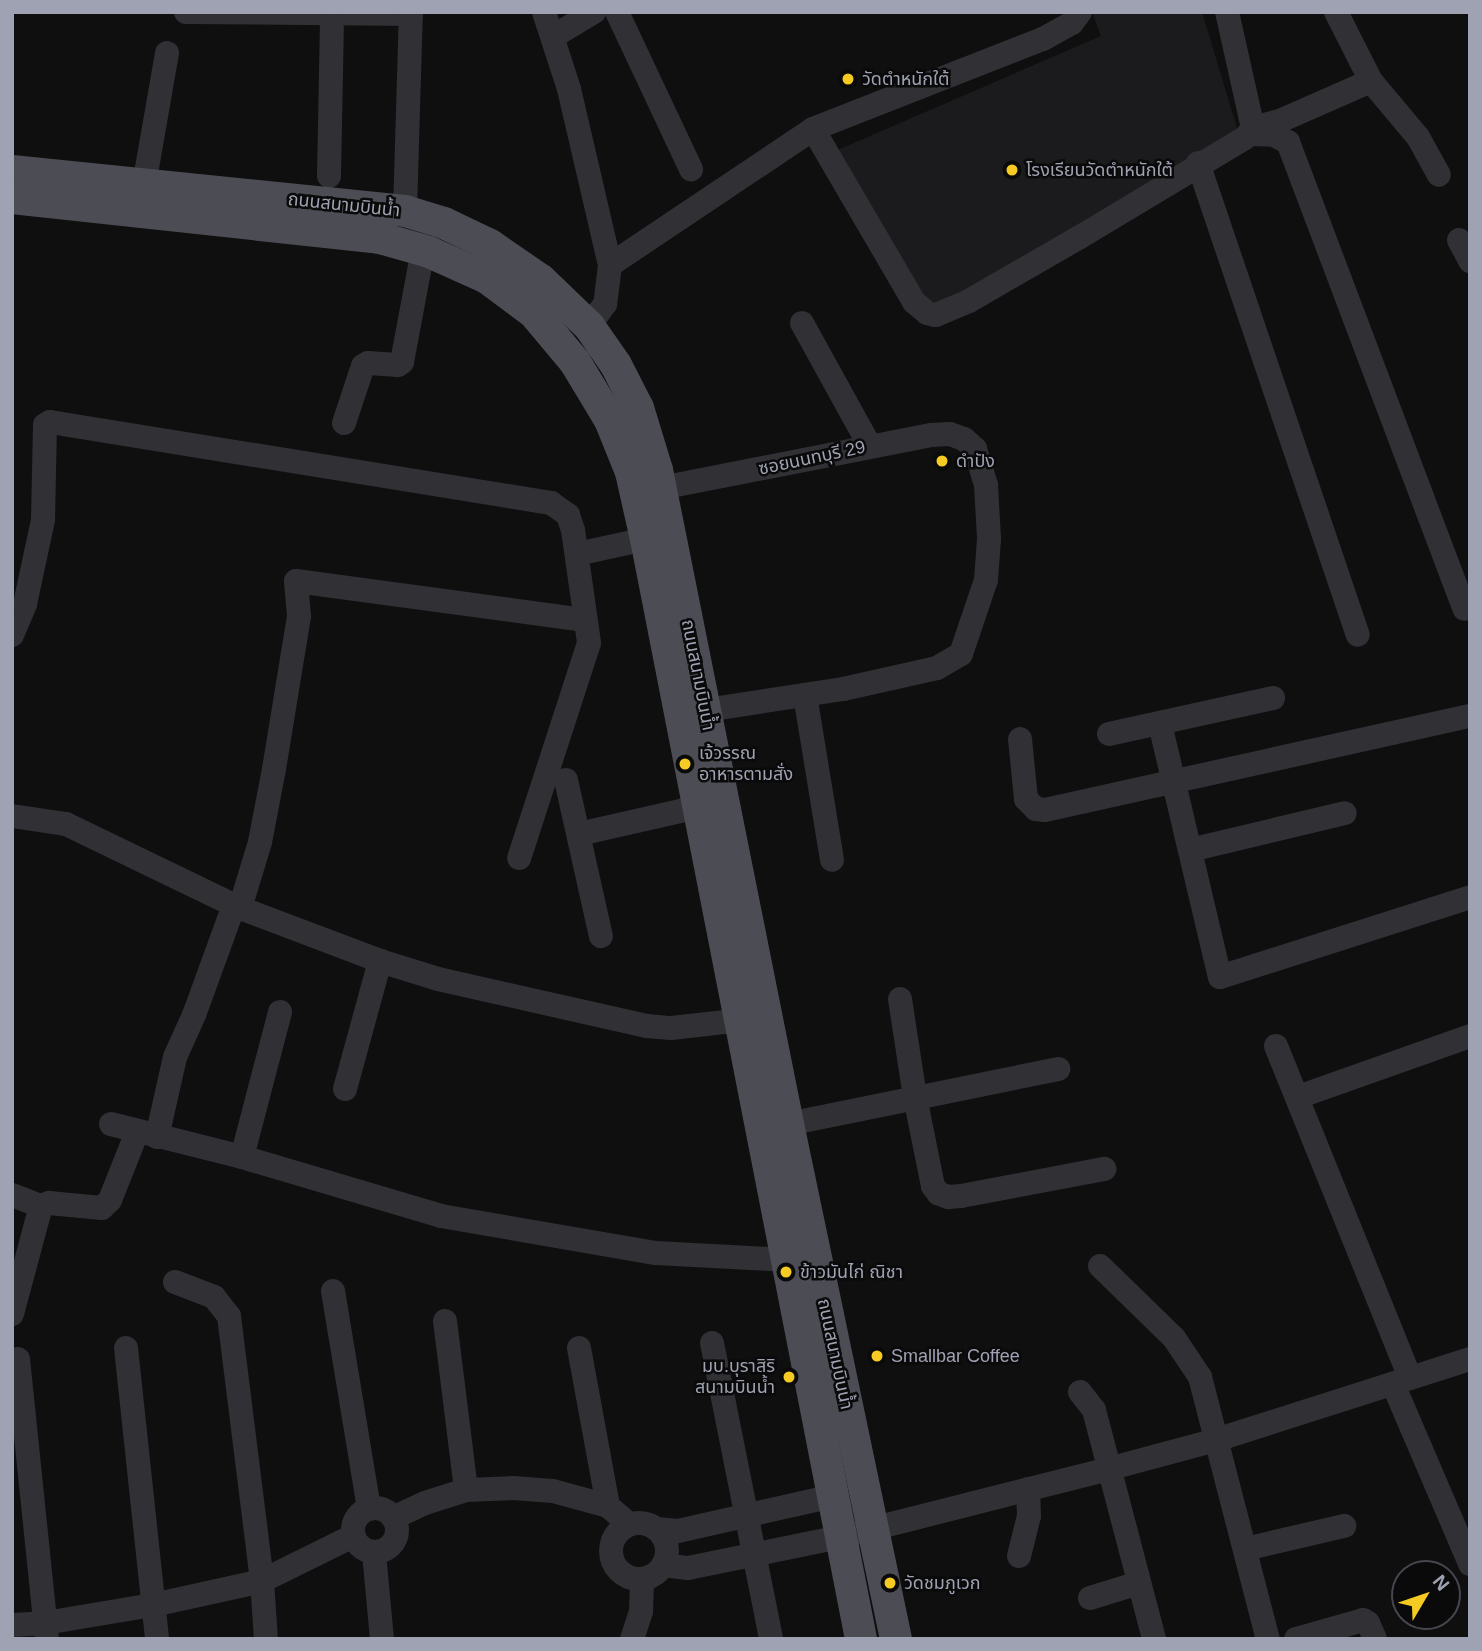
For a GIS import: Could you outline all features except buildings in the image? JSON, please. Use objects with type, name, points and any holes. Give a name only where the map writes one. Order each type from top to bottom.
[{"type":"main road","name":"ถนนสนามบินน้ำ","points":[[12,171],[405,211],[444,223],[490,245],[541,280],[589,326],[616,365],[638,408],[661,488],[788,1124],[896,1639]]},
{"type":"main road","name":"ถนนสนามบินน้ำ","points":[[12,198],[380,237],[423,250],[487,278],[524,306],[575,362],[610,420],[631,472],[646,539],[861,1639]]},
{"type":"street","points":[[186,12],[332,16],[411,13],[405,211]]},
{"type":"street","points":[[544,12],[554,36],[610,265],[610,288],[605,304],[589,326]]},
{"type":"street","points":[[554,36],[594,12]]},
{"type":"street","points":[[617,12],[691,169]]},
{"type":"street","points":[[610,265],[813,129],[1043,39],[1072,23],[1080,12]]},
{"type":"street","points":[[1227,12],[1252,131]]},
{"type":"street","points":[[1336,12],[1371,81],[1418,137],[1439,175]]},
{"type":"street","points":[[329,176],[332,16]]},
{"type":"street","points":[[144,185],[167,53]]},
{"type":"street","points":[[813,129],[914,302],[927,313],[936,315],[969,301],[1080,237],[1252,131],[1371,81]]},
{"type":"street","points":[[1252,131],[1274,135],[1288,142],[1464,609]]},
{"type":"street","points":[[1198,163],[1358,635]]},
{"type":"street","points":[[344,423],[363,366],[368,363],[398,365],[402,362],[423,250]]},
{"type":"street","points":[[802,323],[870,446]]},
{"type":"street","points":[[12,635],[25,604],[43,520],[45,425],[50,422],[551,503],[568,515],[577,554],[589,643],[519,858]]},
{"type":"street","name":"ซอยนนทบุรี 29","points":[[661,488],[932,435],[950,434],[964,439],[975,449],[986,485],[989,539],[986,580],[961,654],[937,668],[804,695]]},
{"type":"street","points":[[577,554],[646,539]]},
{"type":"street","points":[[12,1195],[41,1206],[49,1203],[102,1208],[110,1200],[147,1135],[260,842],[299,616],[296,581],[585,620]]},
{"type":"street","points":[[706,710],[804,695],[832,860]]},
{"type":"street","points":[[1109,734],[1273,698]]},
{"type":"street","points":[[1020,739],[1026,799],[1036,808],[1045,810],[1470,716]]},
{"type":"street","points":[[1160,724],[1220,977],[1470,897]]},
{"type":"street","points":[[566,780],[601,936]]},
{"type":"street","points":[[579,834],[698,807]]},
{"type":"street","points":[[1190,850],[1345,813]]},
{"type":"street","points":[[12,817],[66,824],[237,906],[380,961],[517,998],[647,1026],[671,1028],[741,1020]]},
{"type":"street","points":[[345,1089],[380,961]]},
{"type":"street","points":[[900,999],[915,1097],[933,1186],[939,1193],[948,1197],[1104,1169]]},
{"type":"street","points":[[242,1157],[281,1012]]},
{"type":"street","points":[[1298,1097],[1470,1036]]},
{"type":"street","points":[[1276,1046],[1298,1097],[1470,1564]]},
{"type":"street","points":[[788,1124],[1058,1069]]},
{"type":"street","points":[[111,1124],[242,1157],[441,1216],[656,1252],[788,1260]]},
{"type":"street","points":[[12,1314],[41,1206]]},
{"type":"street","points":[[1100,1266],[1174,1338],[1200,1377],[1268,1639]]},
{"type":"street","points":[[175,1282],[214,1297],[229,1316],[262,1581],[266,1639]]},
{"type":"street","points":[[333,1291],[369,1509]]},
{"type":"street","points":[[445,1321],[466,1490]]},
{"type":"street","points":[[712,1343],[771,1639]]},
{"type":"street","points":[[126,1348],[156,1639]]},
{"type":"street","points":[[579,1348],[608,1506]]},
{"type":"street","points":[[18,1359],[46,1631]]},
{"type":"street","points":[[663,1565],[688,1568],[840,1537],[1108,1469],[1216,1440],[1470,1359]]},
{"type":"street","points":[[1080,1392],[1094,1410],[1154,1639]]},
{"type":"street","points":[[1019,1556],[1029,1516],[1028,1489]]},
{"type":"street","points":[[393,1518],[425,1503],[466,1490],[553,1491],[608,1506],[629,1524]]},
{"type":"street","points":[[657,1529],[667,1546],[663,1565],[657,1573],[642,1579],[623,1574],[611,1559],[615,1535],[629,1524],[638,1522],[657,1529],[678,1531],[833,1496]]},
{"type":"street","points":[[369,1509],[387,1511],[397,1526],[394,1541],[389,1548],[374,1553],[361,1548],[353,1536],[357,1516],[369,1509]]},
{"type":"street","points":[[1245,1549],[1344,1525]]},
{"type":"street","points":[[12,1625],[46,1631],[262,1581],[353,1536]]},
{"type":"street","points":[[374,1553],[382,1639]]},
{"type":"street","points":[[632,1639],[641,1611],[642,1579]]},
{"type":"street","points":[[1090,1598],[1139,1583]]},
{"type":"street","points":[[1296,1639],[1363,1620],[1368,1622],[1375,1639]]},
{"type":"shaded area","name":"โรงเรียนวัดตำหนักใต้","points":[[1092,12],[1202,12],[1237,128],[1157,188],[925,313],[833,152],[1101,36]]},
{"type":"place","name":"วัดตำหนักใต้","points":[[848,79]]},
{"type":"place","name":"โรงเรียนวัดตำหนักใต้","points":[[1012,170]]},
{"type":"place","name":"ดำปัง","points":[[942,461]]},
{"type":"place","name":"เจ้วรรณ อาหารตามสั่ง","points":[[685,764]]},
{"type":"place","name":"ข้าวมันไก่ ณิชา","points":[[786,1272]]},
{"type":"place","name":"Smallbar Coffee","points":[[877,1356]]},
{"type":"place","name":"มบ.บุราสิริ สนามบินน้ำ","points":[[789,1377]]},
{"type":"place","name":"วัดชมภูเวก","points":[[890,1583]]}]
